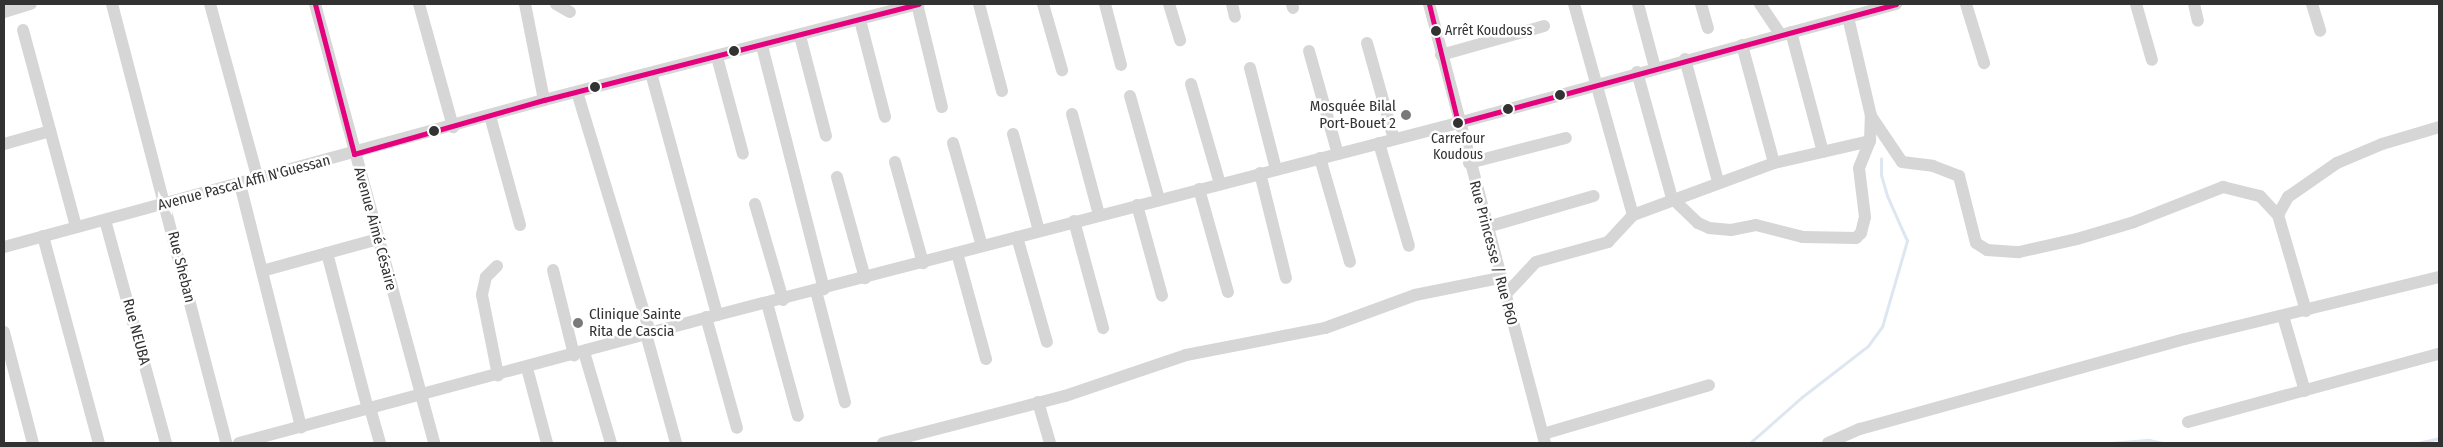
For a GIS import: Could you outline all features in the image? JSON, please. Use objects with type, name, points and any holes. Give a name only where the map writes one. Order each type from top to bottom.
[{"type":"street","points":[[4,12],[31,4]]},
{"type":"street","name":"Rue Sheban","points":[[112,4],[226,443]]},
{"type":"street","points":[[210,4],[258,179]]},
{"type":"street","name":"Avenue Aimé Césaire","points":[[316,4],[354,154],[434,443]]},
{"type":"street","points":[[419,4],[453,127]]},
{"type":"street","points":[[525,4],[544,100]]},
{"type":"street","points":[[556,4],[570,12]]},
{"type":"street","points":[[918,4],[942,107]]},
{"type":"street","name":"Avenue Pascal Affi N'Guessan","points":[[4,247],[354,154],[544,100],[860,20],[887,8],[918,4]]},
{"type":"street","points":[[979,4],[1002,91]]},
{"type":"street","points":[[1043,4],[1062,70]]},
{"type":"street","points":[[1105,4],[1121,65]]},
{"type":"street","points":[[1169,4],[1180,40]]},
{"type":"street","points":[[1232,4],[1235,17]]},
{"type":"street","name":"Rue Princesse / Rue P60","points":[[1428,4],[1458,123],[1544,439]]},
{"type":"street","points":[[1574,4],[1633,215]]},
{"type":"street","points":[[1638,4],[1655,68]]},
{"type":"street","points":[[1701,4],[1708,28]]},
{"type":"street","points":[[1760,4],[1785,33],[1823,152]]},
{"type":"street","points":[[1966,4],[1984,63]]},
{"type":"street","points":[[2136,4],[2152,60]]},
{"type":"street","points":[[2194,4],[2198,21]]},
{"type":"street","points":[[2312,4],[2320,31]]},
{"type":"street","points":[[239,443],[527,368],[711,316],[783,300],[1074,221],[1458,123],[1637,72],[1889,5]]},
{"type":"street","points":[[1637,72],[1672,198],[1698,224],[1708,228],[1730,230],[1756,225],[1803,237],[1856,238],[1861,233],[1865,217],[1859,168],[1870,141],[1871,116],[1848,17]]},
{"type":"street","points":[[860,20],[884,117]]},
{"type":"street","points":[[1441,55],[1544,26]]},
{"type":"street","points":[[23,30],[76,227]]},
{"type":"street","points":[[800,36],[826,136]]},
{"type":"street","points":[[1367,43],[1394,139]]},
{"type":"street","points":[[1742,45],[1774,163]]},
{"type":"street","points":[[762,46],[845,402]]},
{"type":"street","points":[[1309,51],[1338,154]]},
{"type":"street","points":[[717,57],[743,154]]},
{"type":"street","points":[[1685,60],[1718,181]]},
{"type":"street","points":[[1250,68],[1276,169]]},
{"type":"street","points":[[652,73],[736,428]]},
{"type":"street","points":[[1192,84],[1220,184]]},
{"type":"street","points":[[577,92],[648,333],[676,443]]},
{"type":"street","points":[[1130,96],[1159,199]]},
{"type":"street","points":[[1072,114],[1099,215]]},
{"type":"street","points":[[490,116],[520,226]]},
{"type":"street","points":[[1871,116],[1902,162],[1932,166],[1959,176],[1970,209],[1976,243],[1987,250],[2019,252],[2077,239],[2134,222],[2223,188],[2260,196],[2278,215],[2306,311]]},
{"type":"street","points":[[2278,215],[2288,197],[2337,163],[2382,144],[2439,127]]},
{"type":"street","points":[[4,144],[50,131]]},
{"type":"street","points":[[1013,134],[1039,231]]},
{"type":"street","points":[[1469,163],[1566,138]]},
{"type":"street","points":[[1505,295],[1536,262],[1608,242],[1633,215],[1672,198],[1774,163],[1870,141]]},
{"type":"street","points":[[953,143],[982,246]]},
{"type":"street","points":[[1379,143],[1409,246]]},
{"type":"street","points":[[1320,158],[1350,262]]},
{"type":"street","points":[[895,162],[924,263]]},
{"type":"street","points":[[1260,173],[1286,278]]},
{"type":"street","points":[[837,177],[865,278]]},
{"type":"street","points":[[240,184],[301,427]]},
{"type":"street","points":[[1198,189],[1228,292]]},
{"type":"street","points":[[1487,228],[1594,196]]},
{"type":"street","points":[[755,204],[783,300]]},
{"type":"street","points":[[1137,205],[1162,296]]},
{"type":"street","name":"Rue NEUBA","points":[[105,220],[166,443]]},
{"type":"street","points":[[1074,221],[1103,328]]},
{"type":"street","points":[[42,236],[99,443]]},
{"type":"street","points":[[1017,237],[1047,342]]},
{"type":"street","points":[[262,270],[378,240]]},
{"type":"street","points":[[327,253],[380,443]]},
{"type":"street","points":[[957,253],[986,359]]},
{"type":"street","points":[[498,266],[486,277],[482,295],[498,375]]},
{"type":"street","points":[[553,270],[579,354],[611,443]]},
{"type":"street","points":[[1828,443],[1870,426],[2185,339],[2439,277]]},
{"type":"street","points":[[884,443],[1038,402],[1186,355],[1222,346],[1289,337],[1325,328],[1415,295],[1500,278]]},
{"type":"street","points":[[766,303],[798,416]]},
{"type":"street","points":[[2283,316],[2304,391]]},
{"type":"street","points":[[4,332],[33,443]]},
{"type":"street","points":[[2188,422],[2439,354]]},
{"type":"street","points":[[527,368],[548,443]]},
{"type":"street","points":[[1544,439],[1709,385]]},
{"type":"street","points":[[1038,402],[1050,443]]},
{"type":"waterway","points":[[1750,443],[1802,397],[1868,346],[1882,327],[1907,241],[1887,196],[1881,175],[1881,159]]},
{"type":"waterway","points":[[2418,443],[2439,438]]},
{"type":"waterway","points":[[2111,443],[2149,440],[2163,443]]},
{"type":"transit line","points":[[315,4],[354,154]]},
{"type":"transit line","points":[[354,154],[544,100],[919,4]]},
{"type":"transit line","points":[[1429,4],[1458,123]]},
{"type":"transit line","points":[[1458,123],[1896,4]]},
{"type":"place","name":"Arrêt Koudouss","points":[[1436,31]]},
{"type":"place","name":"Mosquée Bilal Port-Bouet 2","points":[[1406,115]]},
{"type":"place","name":"Carrefour Koudous","points":[[1458,123]]},
{"type":"place","name":"Clinique Sainte Rita de Cascia","points":[[578,323]]}]
